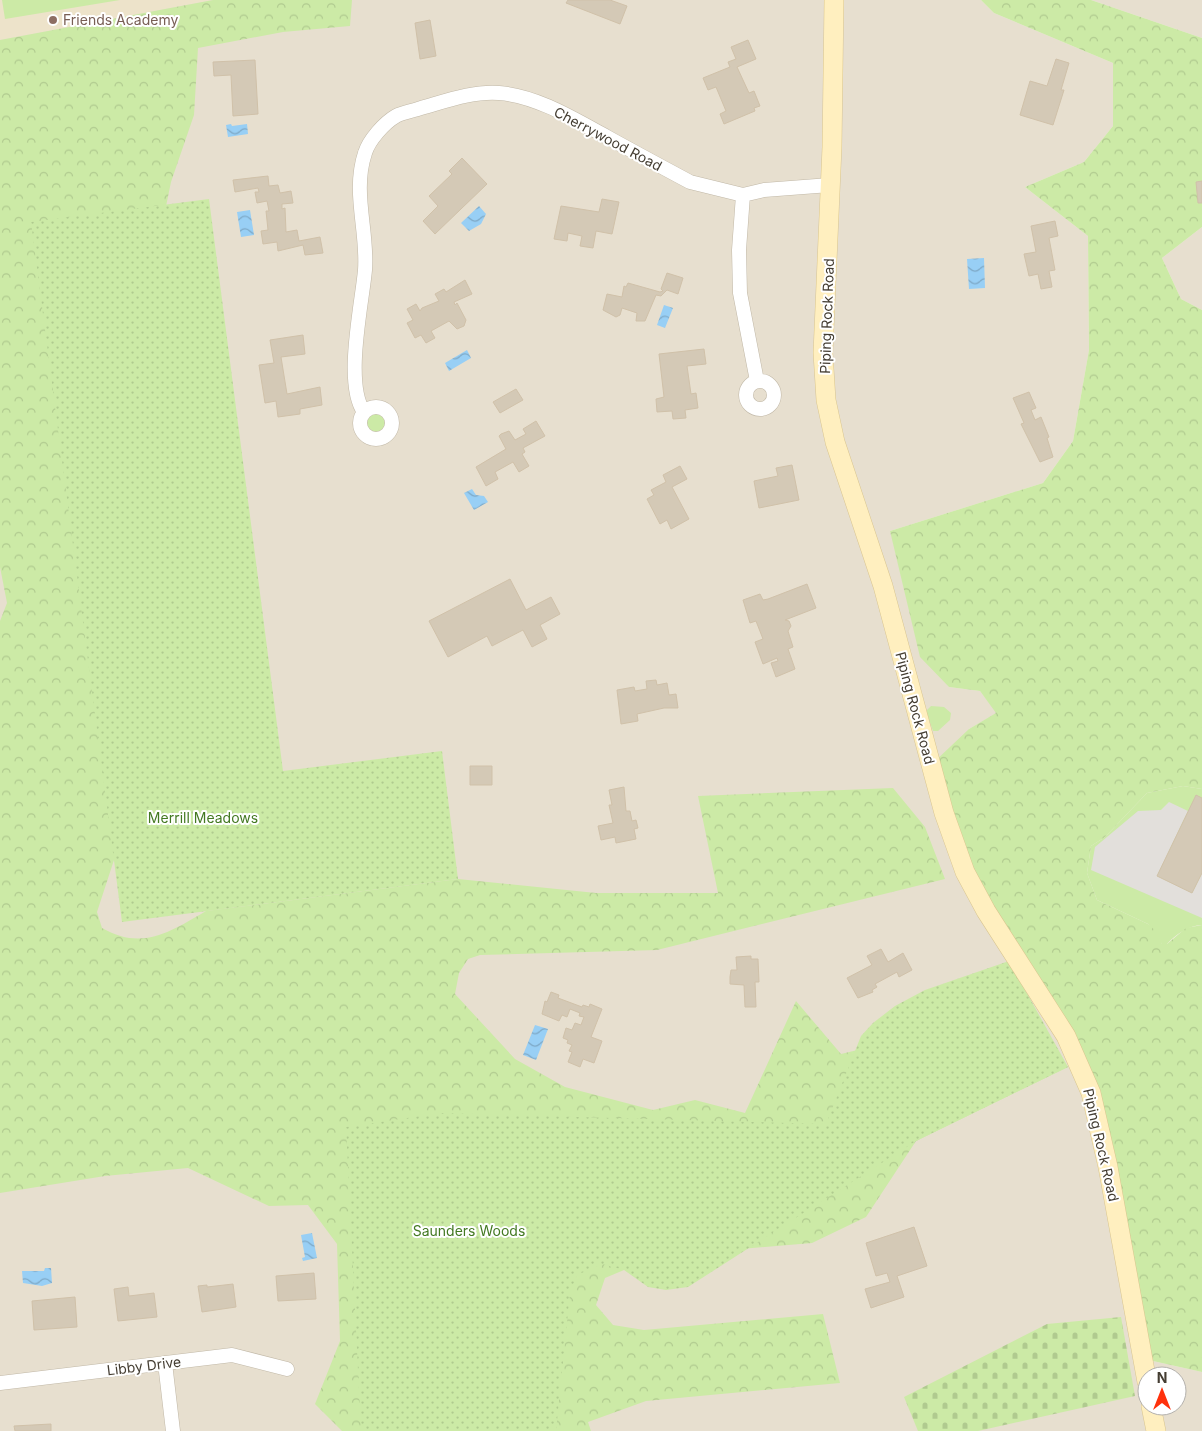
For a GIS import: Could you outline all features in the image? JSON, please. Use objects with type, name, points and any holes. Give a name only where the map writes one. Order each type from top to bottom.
[{"type":"street","name":"Piping Rock Road","points":[[834,0],[830,185],[823,353],[826,400],[835,442],[883,586],[944,813],[965,872],[986,911],[1066,1036],[1091,1093],[1108,1167],[1144,1366]]},
{"type":"street","name":"Cherrywood Road","points":[[364,412],[358,397],[356,383],[356,349],[366,261],[360,204],[360,176],[369,144],[384,125],[396,116],[477,94],[498,93],[521,97],[566,115],[690,182],[743,195],[764,190],[830,185]]},
{"type":"street","points":[[743,195],[738,250],[740,293],[757,381]]},
{"type":"street","name":"Libby Drive","points":[[0,1383],[232,1355],[287,1369]]},
{"type":"street","points":[[165,1363],[174,1431]]},
{"type":"street","points":[[1153,1416],[1156,1431]]},
{"type":"shaded area","points":[[0,0],[981,0],[994,13],[1113,63],[1113,126],[1084,162],[1025,187],[1088,236],[1089,350],[1073,441],[1043,483],[890,531],[949,687],[980,691],[997,713],[969,729],[1083,1072],[1144,1359],[1175,1366],[1137,1366],[1137,1416],[1187,1416],[1187,1369],[1202,1372],[1202,1431],[0,1431]]},
{"type":"shaded area","name":"Friends Academy","points":[[0,0],[213,0],[0,40]]},
{"type":"shaded area","points":[[1091,0],[1202,0],[1202,38]]},
{"type":"shaded area","points":[[1202,227],[1202,310],[1181,299],[1162,258]]},
{"type":"shaded area","points":[[1169,802],[1188,811],[1157,876],[1192,893],[1202,873],[1202,918],[1091,870],[1095,847],[1138,811],[1161,810]]},
{"type":"green space","points":[[2,0],[120,0],[5,19]]},
{"type":"green space","points":[[213,0],[352,0],[350,26],[283,32],[198,48],[194,115],[171,182],[140,333],[114,860],[97,912],[102,928],[116,935],[143,938],[168,932],[206,911],[458,879],[596,893],[718,893],[698,796],[893,788],[925,827],[945,879],[657,950],[480,955],[468,959],[459,973],[455,994],[515,1059],[565,1087],[653,1110],[695,1100],[745,1113],[796,1001],[841,1054],[911,1037],[1068,1067],[916,1141],[866,1217],[812,1243],[706,1252],[667,1252],[605,1278],[596,1305],[613,1325],[644,1330],[823,1314],[840,1383],[646,1401],[588,1422],[591,1431],[342,1431],[315,1404],[340,1341],[337,1244],[308,1205],[269,1206],[188,1168],[105,1176],[0,1193],[0,621],[7,603],[0,567],[0,40]]},
{"type":"green space","points":[[981,0],[1091,0],[1202,38],[1202,227],[1162,258],[1181,299],[1202,310],[1202,789],[1183,786],[1147,793],[1105,837],[1091,846],[1087,873],[1097,900],[1148,924],[1158,933],[1162,944],[1167,944],[1186,928],[1202,925],[1202,1372],[1187,1369],[1187,1366],[1175,1366],[1144,1359],[1097,1114],[970,874],[933,763],[969,729],[996,713],[980,691],[949,687],[920,657],[890,531],[1043,483],[1073,441],[1089,350],[1088,236],[1025,187],[1084,162],[1113,126],[1113,63],[994,13]]},
{"type":"green space","name":"Merrill Meadows","points":[[209,199],[283,771],[442,751],[458,879],[122,922],[31,222]]},
{"type":"green space","points":[[376,412],[384,415],[387,423],[384,431],[376,434],[368,431],[365,423],[368,415]]},
{"type":"green space","points":[[931,706],[944,707],[951,713],[950,720],[938,731],[933,731],[926,711]]},
{"type":"green space","points":[[1183,786],[1202,789],[1202,925],[1187,929],[1167,944],[1162,944],[1148,924],[1097,900],[1087,873],[1091,846],[1105,837],[1147,793]]},
{"type":"green space","name":"Saunders Woods","points":[[1009,961],[1068,1067],[916,1141],[688,1287],[666,1290],[648,1287],[624,1270],[602,1264],[577,1275],[570,1293],[556,1431],[361,1431],[346,1127],[441,1113],[826,1124],[861,1036],[873,1023],[895,1006],[925,990]]},
{"type":"green space","points":[[1121,1317],[1135,1396],[978,1431],[918,1431],[904,1397],[1047,1324]]},
{"type":"water","points":[[231,124],[232,126],[247,124],[248,134],[228,137],[226,125]]},
{"type":"water","points":[[479,206],[486,214],[481,224],[469,231],[461,223]]},
{"type":"water","points":[[250,210],[254,235],[241,237],[237,212]]},
{"type":"water","points":[[984,258],[985,288],[969,289],[967,259]]},
{"type":"water","points":[[664,305],[673,308],[665,328],[657,325]]},
{"type":"water","points":[[467,350],[471,358],[449,371],[445,363]]},
{"type":"water","points":[[472,489],[476,495],[484,496],[488,502],[474,510],[464,493]]},
{"type":"water","points":[[535,1025],[548,1029],[536,1060],[523,1055]]},
{"type":"water","points":[[312,1233],[317,1258],[303,1261],[302,1258],[305,1257],[301,1235]]},
{"type":"water","points":[[45,1268],[51,1268],[52,1283],[42,1286],[23,1283],[22,1271],[44,1271]]},
{"type":"building","points":[[568,0],[610,0],[627,6],[620,24],[566,3]]},
{"type":"building","points":[[430,20],[436,56],[420,59],[415,23]]},
{"type":"building","points":[[748,40],[756,59],[737,67],[749,93],[754,91],[760,106],[754,108],[755,111],[724,124],[720,114],[726,111],[716,87],[708,90],[703,78],[730,67],[728,62],[736,59],[731,47]]},
{"type":"building","points":[[1056,59],[1069,63],[1061,90],[1064,90],[1053,125],[1020,115],[1030,81],[1047,86]]},
{"type":"building","points":[[255,60],[258,114],[233,116],[231,75],[214,76],[213,62]]},
{"type":"building","points":[[462,158],[487,184],[435,234],[423,221],[438,206],[429,196],[452,174],[449,171]]},
{"type":"building","points":[[268,176],[269,186],[278,185],[280,193],[291,191],[293,203],[282,204],[282,209],[285,208],[286,232],[297,230],[299,241],[320,237],[323,253],[305,255],[303,245],[278,251],[277,242],[263,244],[261,231],[268,230],[266,211],[269,211],[267,201],[257,203],[255,192],[259,192],[258,188],[235,192],[233,180]]},
{"type":"building","points":[[1202,181],[1202,203],[1198,203],[1196,182]]},
{"type":"building","points":[[602,199],[619,202],[612,234],[596,231],[593,248],[580,246],[582,236],[568,233],[567,241],[554,239],[561,206],[599,212]]},
{"type":"building","points":[[1055,221],[1058,236],[1049,238],[1055,270],[1049,271],[1052,287],[1041,289],[1038,274],[1029,276],[1024,254],[1036,252],[1031,226]]},
{"type":"building","points":[[667,273],[683,278],[678,294],[667,290],[661,296],[656,295],[645,321],[636,321],[637,313],[622,308],[620,315],[616,317],[603,310],[607,294],[622,297],[624,286],[626,287],[628,283],[660,292],[663,291],[661,289]]},
{"type":"building","points":[[465,280],[472,294],[454,302],[455,305],[457,303],[466,320],[464,326],[457,329],[449,321],[431,331],[435,338],[426,343],[421,335],[415,338],[407,323],[413,320],[407,309],[416,304],[420,311],[422,308],[439,301],[435,294],[444,289],[446,292]]},
{"type":"building","points":[[303,335],[305,354],[281,357],[287,394],[320,387],[322,405],[300,409],[300,414],[278,417],[276,401],[265,403],[259,365],[274,363],[270,340]]},
{"type":"building","points":[[704,349],[706,364],[687,366],[691,394],[696,393],[698,408],[685,410],[686,418],[673,419],[672,411],[657,412],[656,399],[664,397],[659,354]]},
{"type":"building","points":[[516,389],[523,400],[500,413],[493,402]]},
{"type":"building","points":[[1029,392],[1036,408],[1031,410],[1035,420],[1041,417],[1049,437],[1047,438],[1053,457],[1040,462],[1021,424],[1024,423],[1013,398]]},
{"type":"building","points":[[536,421],[545,436],[523,448],[525,452],[522,454],[529,466],[519,472],[513,462],[495,472],[498,479],[486,486],[476,467],[506,449],[499,436],[509,431],[515,440],[526,434],[523,429]]},
{"type":"building","points":[[792,465],[799,500],[759,508],[754,481],[778,476],[776,468]]},
{"type":"building","points":[[680,466],[687,479],[672,487],[689,519],[671,529],[667,520],[660,524],[647,499],[654,495],[651,490],[666,482],[663,475]]},
{"type":"building","points":[[510,579],[526,610],[551,597],[560,614],[540,625],[547,639],[532,647],[523,630],[492,646],[487,636],[448,657],[429,621]]},
{"type":"building","points":[[807,584],[816,608],[785,620],[789,621],[791,626],[788,631],[793,647],[788,649],[795,669],[776,677],[771,663],[778,661],[777,658],[763,664],[755,642],[763,639],[756,621],[750,623],[743,600],[760,594],[763,600],[768,599]]},
{"type":"building","points":[[656,680],[657,685],[667,683],[669,695],[676,694],[678,708],[664,708],[637,714],[638,721],[621,724],[617,690],[634,687],[635,691],[647,689],[646,681]]},
{"type":"building","points":[[470,766],[492,766],[492,785],[470,785]]},
{"type":"building","points":[[624,787],[626,811],[630,811],[632,821],[636,820],[638,828],[634,829],[636,839],[616,843],[615,837],[601,840],[598,826],[613,823],[609,805],[612,805],[609,790]]},
{"type":"building","points":[[1196,795],[1202,798],[1202,873],[1192,893],[1157,876]]},
{"type":"building","points":[[881,949],[888,962],[903,953],[912,970],[899,977],[897,972],[875,984],[877,987],[872,990],[873,992],[858,998],[847,978],[872,965],[867,956]]},
{"type":"building","points":[[751,956],[751,959],[758,959],[759,982],[755,982],[756,1007],[745,1007],[744,985],[730,984],[730,977],[731,970],[737,970],[736,957]]},
{"type":"building","points":[[551,992],[559,995],[558,998],[582,1007],[583,1005],[589,1007],[590,1004],[602,1009],[591,1037],[602,1041],[594,1063],[583,1059],[580,1067],[568,1062],[572,1052],[569,1051],[572,1045],[563,1038],[566,1028],[572,1030],[575,1023],[581,1025],[584,1017],[579,1016],[580,1013],[570,1009],[567,1017],[562,1015],[559,1021],[542,1014],[545,1001],[547,1002]]},
{"type":"building","points":[[914,1227],[927,1266],[897,1276],[904,1297],[871,1308],[865,1289],[890,1282],[887,1273],[876,1276],[866,1243]]},
{"type":"building","points":[[314,1273],[316,1299],[278,1301],[276,1276]]},
{"type":"building","points":[[233,1284],[236,1307],[202,1312],[198,1286],[207,1285],[207,1287]]},
{"type":"building","points":[[128,1287],[129,1296],[154,1293],[157,1317],[118,1321],[114,1289]]},
{"type":"building","points":[[75,1297],[77,1327],[34,1330],[32,1301]]},
{"type":"building","points":[[51,1424],[51,1431],[15,1431],[14,1426]]},
{"type":"place","name":"Friends Academy","points":[[53,20]]}]
